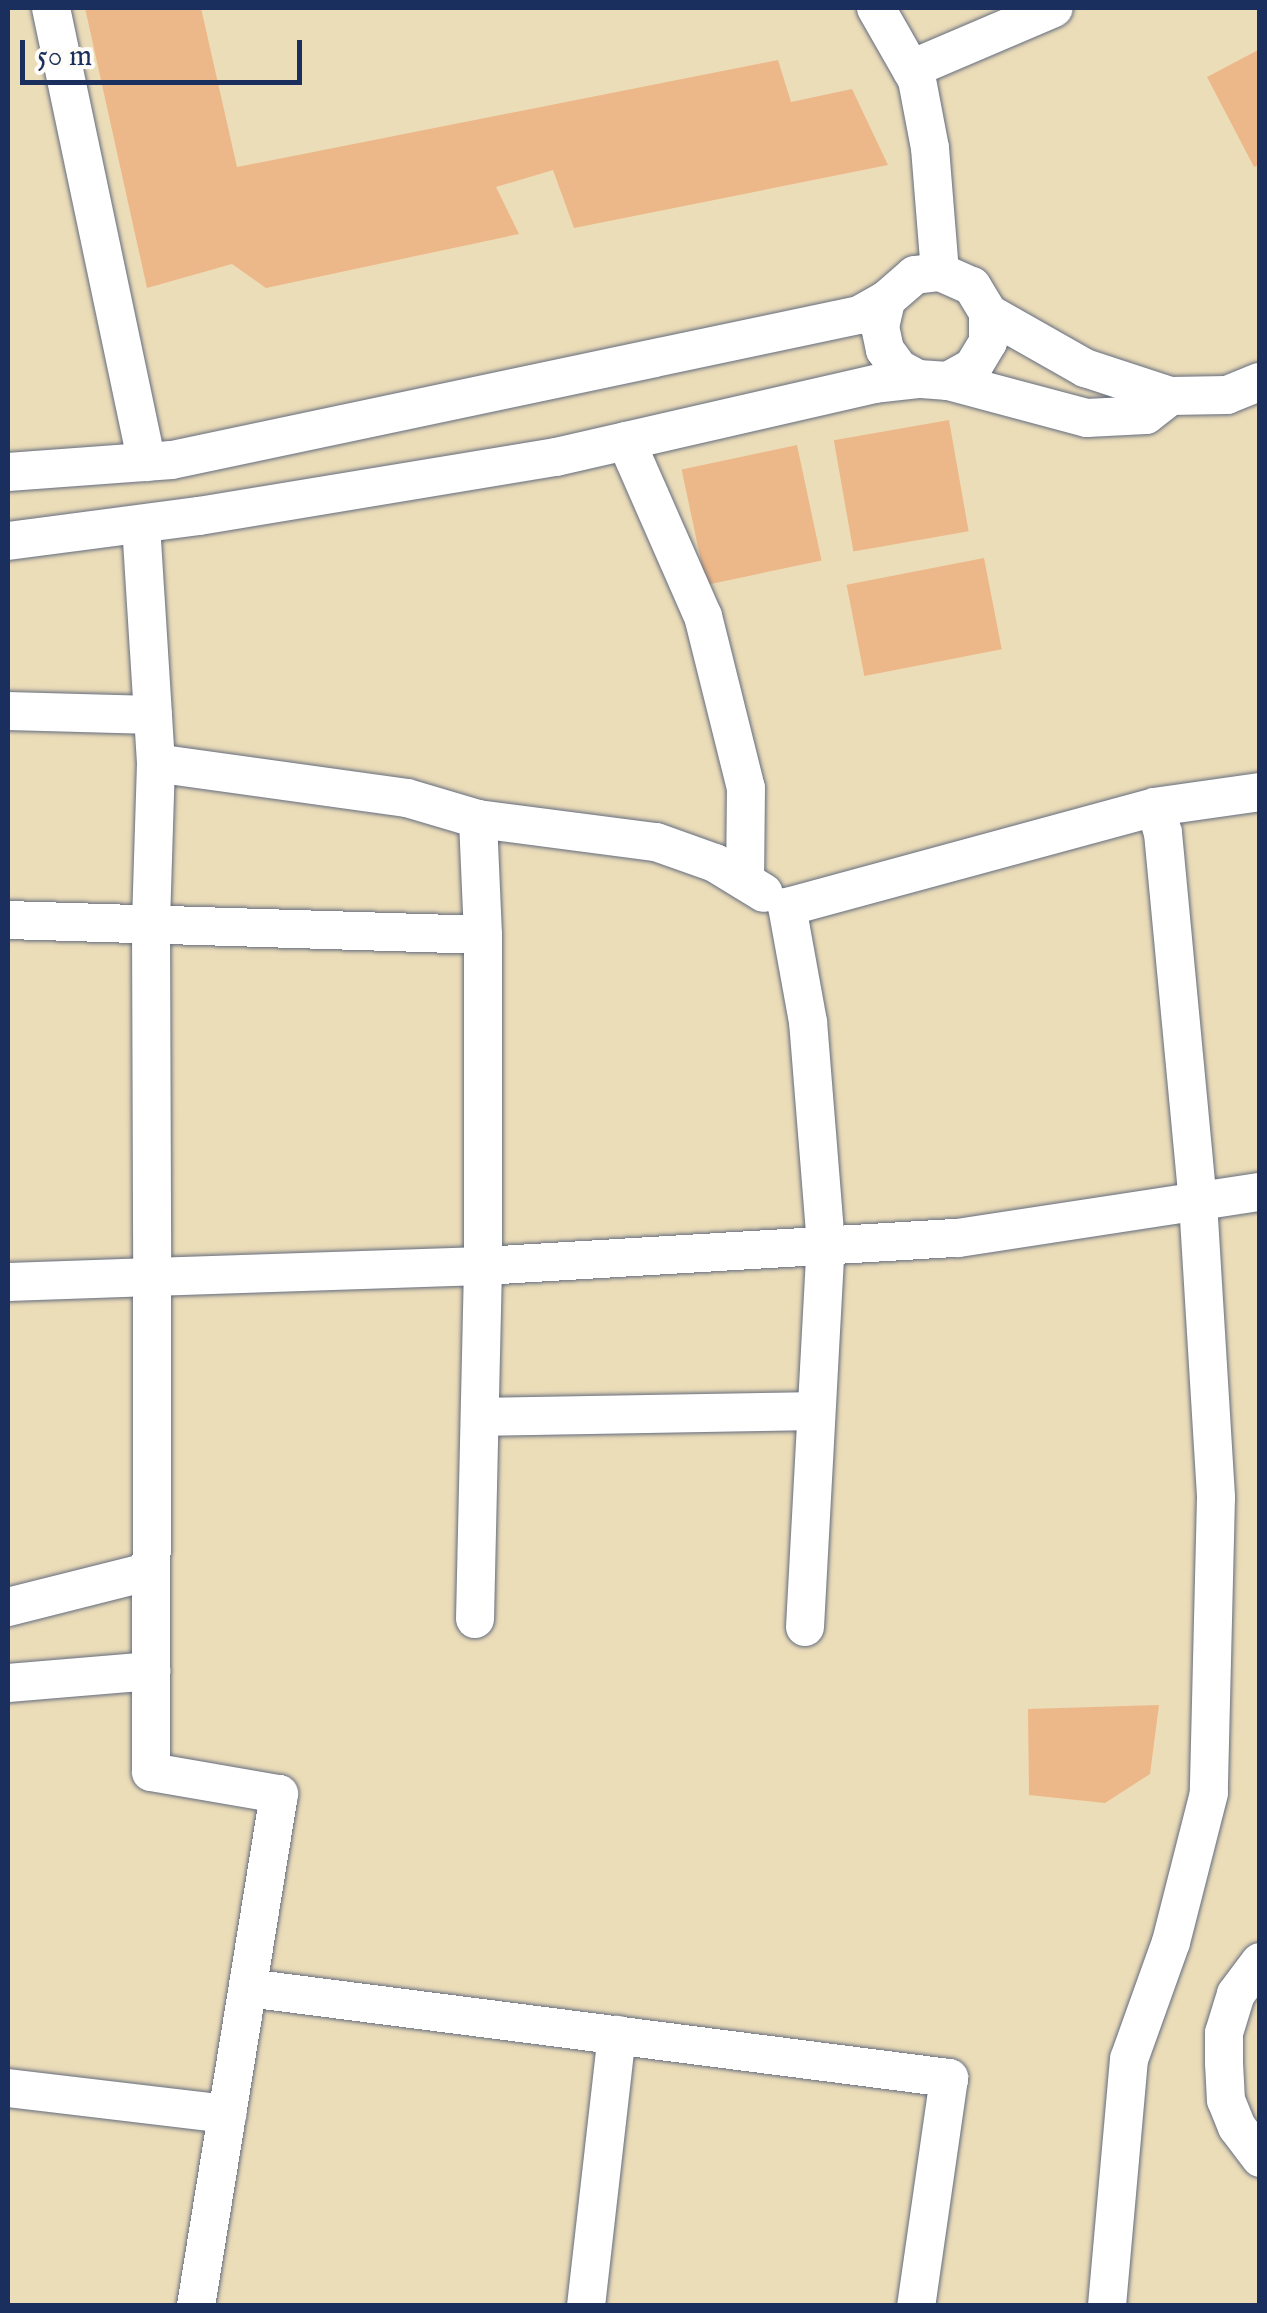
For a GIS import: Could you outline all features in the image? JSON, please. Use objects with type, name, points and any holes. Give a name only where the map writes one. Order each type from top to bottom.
[{"type":"street","points":[[51,8],[147,462]]},
{"type":"street","points":[[876,8],[911,69],[930,148],[940,272]]},
{"type":"street","points":[[911,69],[1054,8]]},
{"type":"street","points":[[8,472],[147,462],[859,315],[886,300],[915,275],[940,272],[972,286],[988,313],[1085,368],[1170,396],[1227,394],[1260,382]]},
{"type":"street","points":[[886,300],[880,326],[884,350],[899,368],[933,380],[1087,418],[1146,415],[1170,396]]},
{"type":"street","points":[[8,540],[124,526],[518,463],[875,384],[933,380],[973,366],[988,342],[988,313]]},
{"type":"street","points":[[626,441],[703,616],[746,788],[746,882]]},
{"type":"street","points":[[8,568],[124,526]]},
{"type":"street","points":[[124,526],[154,715],[156,763],[151,924],[150,1772],[280,1794],[196,2306]]},
{"type":"street","points":[[8,711],[154,715]]},
{"type":"street","points":[[156,763],[407,798],[478,819],[656,842],[715,863],[787,908],[808,1022],[826,1245],[814,1411],[806,1627]]},
{"type":"street","points":[[787,908],[1155,807],[1260,792]]},
{"type":"street","points":[[1106,2306],[1129,2059],[1171,1942],[1209,1793],[1216,1497],[1198,1202],[1162,833],[1155,807]]},
{"type":"street","points":[[475,1619],[483,1266],[483,935],[478,819]]},
{"type":"street","points":[[8,920],[483,935]]},
{"type":"street","points":[[8,1282],[483,1266],[958,1238],[1260,1192]]},
{"type":"street","points":[[480,1417],[814,1411]]},
{"type":"street","points":[[8,1606],[151,1571]]},
{"type":"street","points":[[8,1683],[151,1671]]},
{"type":"street","points":[[1260,1962],[1236,1994],[1224,2032],[1224,2063],[1226,2100],[1237,2127],[1260,2158]]},
{"type":"street","points":[[248,1988],[948,2078],[916,2306]]},
{"type":"street","points":[[586,2306],[618,2035]]},
{"type":"street","points":[[8,2088],[227,2114]]},
{"type":"building","points":[[85,8],[201,8],[237,167],[778,60],[791,102],[852,89],[888,165],[574,228],[553,170],[496,187],[519,234],[266,288],[232,264],[147,288]]},
{"type":"building","points":[[1260,49],[1260,164],[1254,167],[1207,77]]},
{"type":"building","points":[[949,420],[969,531],[853,552],[834,440]]},
{"type":"building","points":[[797,445],[822,560],[706,585],[682,470]]},
{"type":"building","points":[[984,558],[1002,649],[864,676],[847,585]]},
{"type":"building","points":[[1159,1705],[1150,1774],[1105,1803],[1029,1795],[1028,1709]]}]
